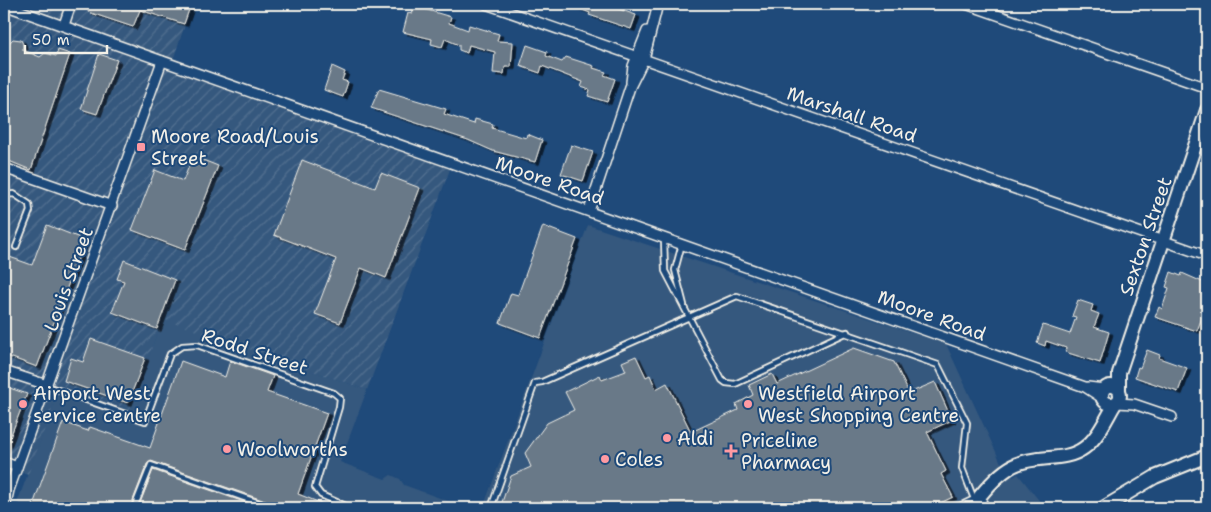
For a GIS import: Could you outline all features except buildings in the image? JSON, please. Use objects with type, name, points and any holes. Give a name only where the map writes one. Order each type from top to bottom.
[{"type":"street","points":[[64,25],[71,4]]},
{"type":"street","name":"Marshall Road","points":[[486,4],[1207,256]]},
{"type":"street","points":[[589,211],[658,4]]},
{"type":"street","points":[[966,4],[1207,88]]},
{"type":"street","name":"Moore Road","points":[[4,5],[1172,417]]},
{"type":"street","name":"Louis Street","points":[[5,508],[17,467],[112,206],[162,60]]},
{"type":"street","name":"Sexton Street","points":[[1111,396],[1207,110]]},
{"type":"street","points":[[4,168],[112,206]]},
{"type":"street","points":[[4,371],[47,385]]},
{"type":"street","points":[[978,501],[1016,464],[1071,454],[1085,448],[1099,430],[1111,396]]},
{"type":"street","points":[[1104,508],[1155,477],[1185,463],[1207,456]]},
{"type":"street","points":[[4,462],[17,467]]},
{"type":"lane","points":[[4,196],[14,194],[29,204],[30,211],[16,247]]},
{"type":"lane","points":[[664,237],[665,271],[722,380],[732,385],[847,332]]},
{"type":"lane","points":[[682,244],[675,270],[684,305]]},
{"type":"lane","points":[[490,508],[535,383],[542,382],[733,297],[742,296],[938,365],[966,420],[962,468],[978,501],[955,508]]},
{"type":"lane","name":"Rodd Street","points":[[47,385],[145,421],[170,354],[182,346],[197,345],[334,393],[340,398],[340,407],[315,487],[321,495],[350,508]]},
{"type":"lane","points":[[134,508],[151,464],[273,508]]},
{"type":"shaded area","points":[[4,4],[192,4],[172,63],[452,164],[367,390],[162,319],[130,410],[61,385],[28,475],[4,466]]},
{"type":"shaded area","name":"Westfield Airport West Shopping Centre","points":[[588,225],[946,344],[1002,465],[1013,477],[1018,474],[1045,508],[483,508]]},
{"type":"shaded area","points":[[162,318],[367,390],[340,462],[385,479],[391,475],[400,479],[404,485],[467,508],[18,508],[20,504],[17,503],[61,385],[130,410]]},
{"type":"place","name":"Moore Road/Louis Street","points":[[141,147]]},
{"type":"place","name":"Airport West service centre","points":[[23,404]]},
{"type":"place","name":"Westfield Airport West Shopping Centre","points":[[748,404]]},
{"type":"place","name":"Aldi","points":[[667,438]]},
{"type":"place","name":"Woolworths","points":[[227,449]]},
{"type":"place","name":"Priceline Pharmacy","points":[[731,451]]},
{"type":"place","name":"Coles","points":[[605,459]]}]
